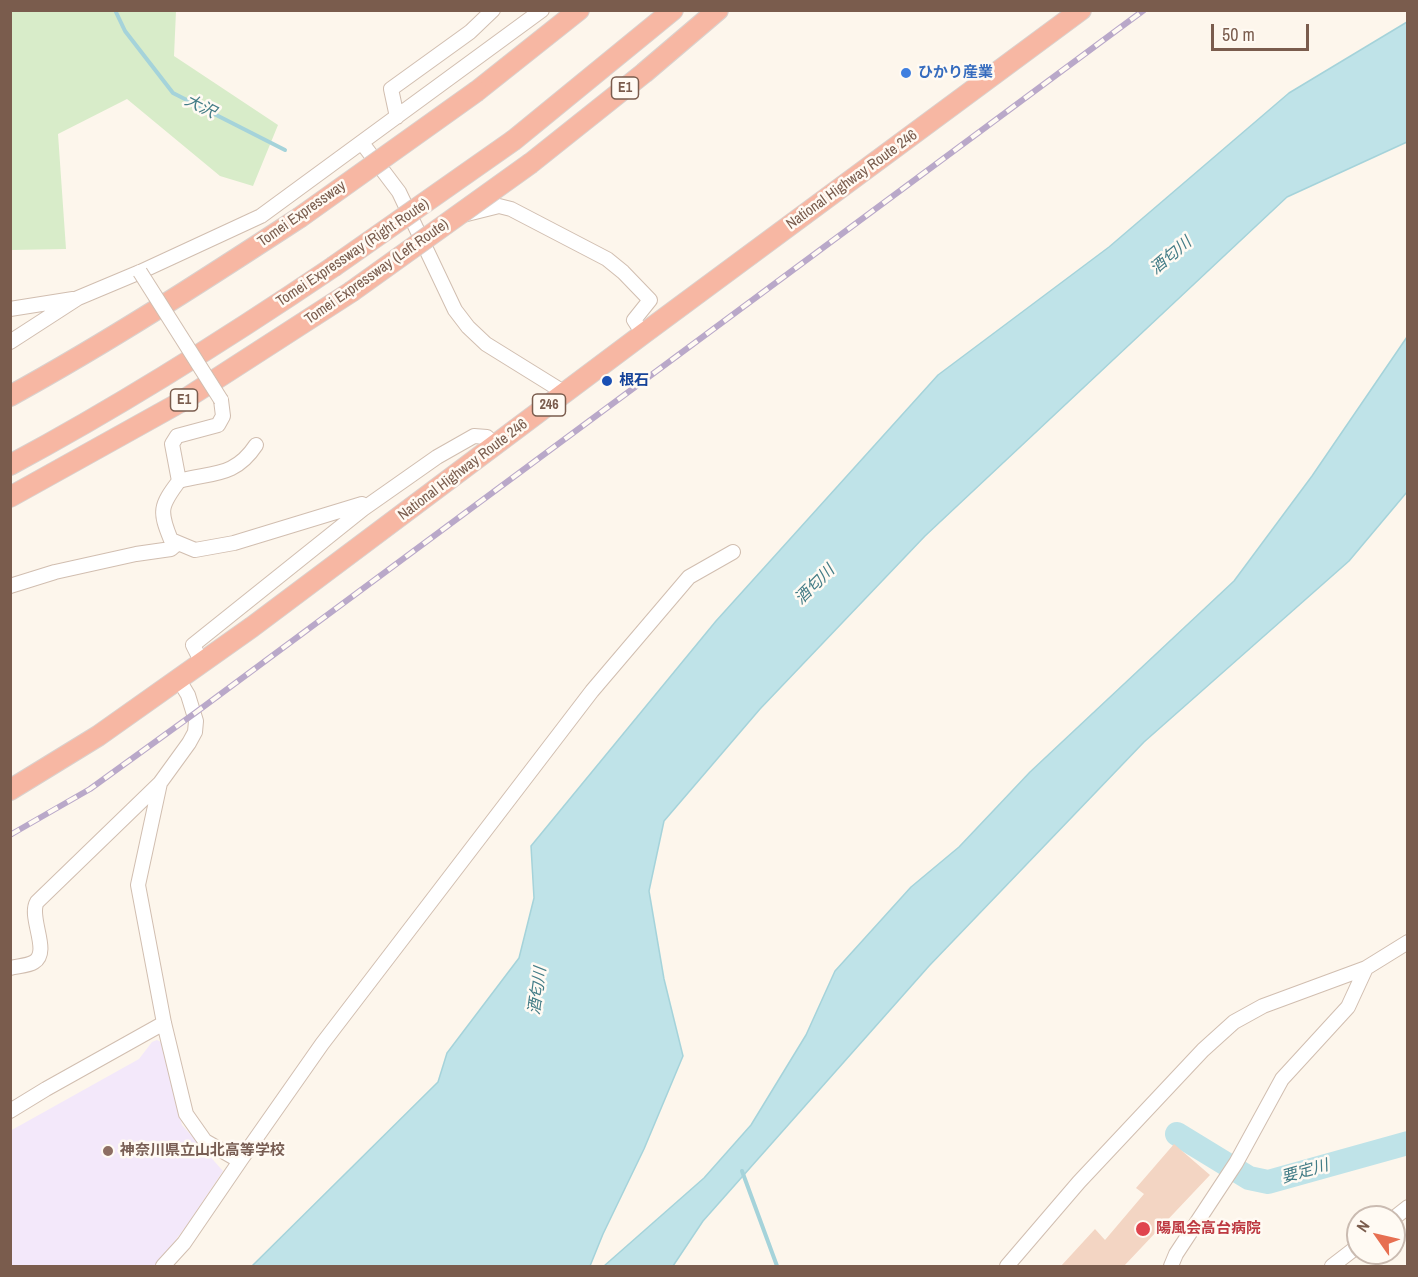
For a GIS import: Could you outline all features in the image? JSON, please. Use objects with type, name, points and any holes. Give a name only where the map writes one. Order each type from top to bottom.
[{"type":"highway","name":"Tomei Expressway","points":[[10,396],[83,356],[173,301],[299,218],[477,90],[579,10]]},
{"type":"highway","name":"Tomei Expressway (Right Route)","points":[[10,465],[113,408],[172,372],[333,267],[514,140],[673,10]]},
{"type":"highway","name":"Tomei Expressway (Left Route)","points":[[10,497],[179,403],[351,292],[531,163],[644,73],[718,10]]},
{"type":"highway","name":"National Highway Route 246","points":[[10,790],[98,736],[179,680],[1081,10]]},
{"type":"street","points":[[397,117],[391,89],[470,32],[493,10]]},
{"type":"street","points":[[10,342],[78,298],[261,216],[542,10]]},
{"type":"street","points":[[362,142],[399,192],[455,310],[468,327],[486,344],[565,393]]},
{"type":"street","points":[[416,227],[499,206],[511,210],[607,259],[623,272],[650,300],[634,320],[643,334]]},
{"type":"street","points":[[140,272],[221,400],[223,416],[218,425],[177,436],[172,444],[179,481]]},
{"type":"street","points":[[10,309],[22,305],[78,298]]},
{"type":"street","points":[[202,663],[194,645],[368,505],[438,457],[474,436],[487,437],[495,446]]},
{"type":"street","points":[[256,445],[246,460],[227,471],[179,481],[162,506],[164,523],[171,540],[195,550],[234,543],[361,504],[368,505]]},
{"type":"street","points":[[10,586],[55,572],[136,554],[171,549],[178,543]]},
{"type":"street","points":[[163,1266],[184,1243],[322,1044],[592,691],[689,577],[733,552]]},
{"type":"street","points":[[10,968],[34,963],[38,958],[41,948],[34,910],[37,902],[160,783],[189,743],[195,732],[195,713],[179,680]]},
{"type":"street","points":[[160,783],[138,885],[164,1023],[186,1114],[206,1141],[240,1161]]},
{"type":"street","points":[[1007,1266],[1078,1182],[1203,1050],[1234,1022],[1263,1006],[1366,968],[1407,942]]},
{"type":"street","points":[[1171,1266],[1176,1254],[1236,1163],[1282,1079],[1348,1007],[1366,968]]},
{"type":"street","points":[[10,1111],[164,1023]]},
{"type":"street","points":[[1332,1266],[1346,1255]]},
{"type":"shaded area","name":"神奈川県立山北高等学校","points":[[157,1040],[161,1042],[182,1125],[223,1171],[156,1266],[11,1266],[10,1131],[139,1059],[152,1042]]},
{"type":"green space","points":[[10,11],[176,11],[174,56],[278,125],[253,186],[220,176],[127,99],[58,134],[66,249],[11,250]]},
{"type":"water","name":"酒匂川","points":[[1407,22],[1407,142],[1287,197],[925,536],[760,709],[664,821],[649,891],[664,979],[683,1056],[644,1149],[590,1266],[252,1266],[438,1082],[447,1053],[519,958],[534,898],[531,846],[716,621],[938,375],[1109,247],[1289,93]]},
{"type":"water","points":[[1407,337],[1407,492],[1349,561],[1144,742],[929,966],[703,1221],[673,1266],[604,1266],[704,1178],[751,1125],[806,1035],[835,971],[911,887],[959,847],[1030,772],[1234,581],[1312,476]]},
{"type":"building","points":[[1174,1144],[1210,1175],[1124,1266],[1061,1266],[1095,1229],[1105,1240],[1144,1194],[1136,1188]]},
{"type":"waterway","name":"大沢","points":[[115,10],[125,31],[173,93],[285,150]]},
{"type":"waterway","name":"要定川","points":[[1177,1134],[1249,1178],[1268,1182],[1408,1143]]},
{"type":"waterway","points":[[742,1171],[777,1266]]},
{"type":"railway","points":[[10,835],[90,789],[195,713],[1144,10]]},
{"type":"place","name":"ひかり産業","points":[[906,73]]},
{"type":"place","name":"根石","points":[[607,381]]},
{"type":"place","name":"神奈川県立山北高等学校","points":[[108,1151]]},
{"type":"place","name":"陽風会高台病院","points":[[1143,1229]]}]
